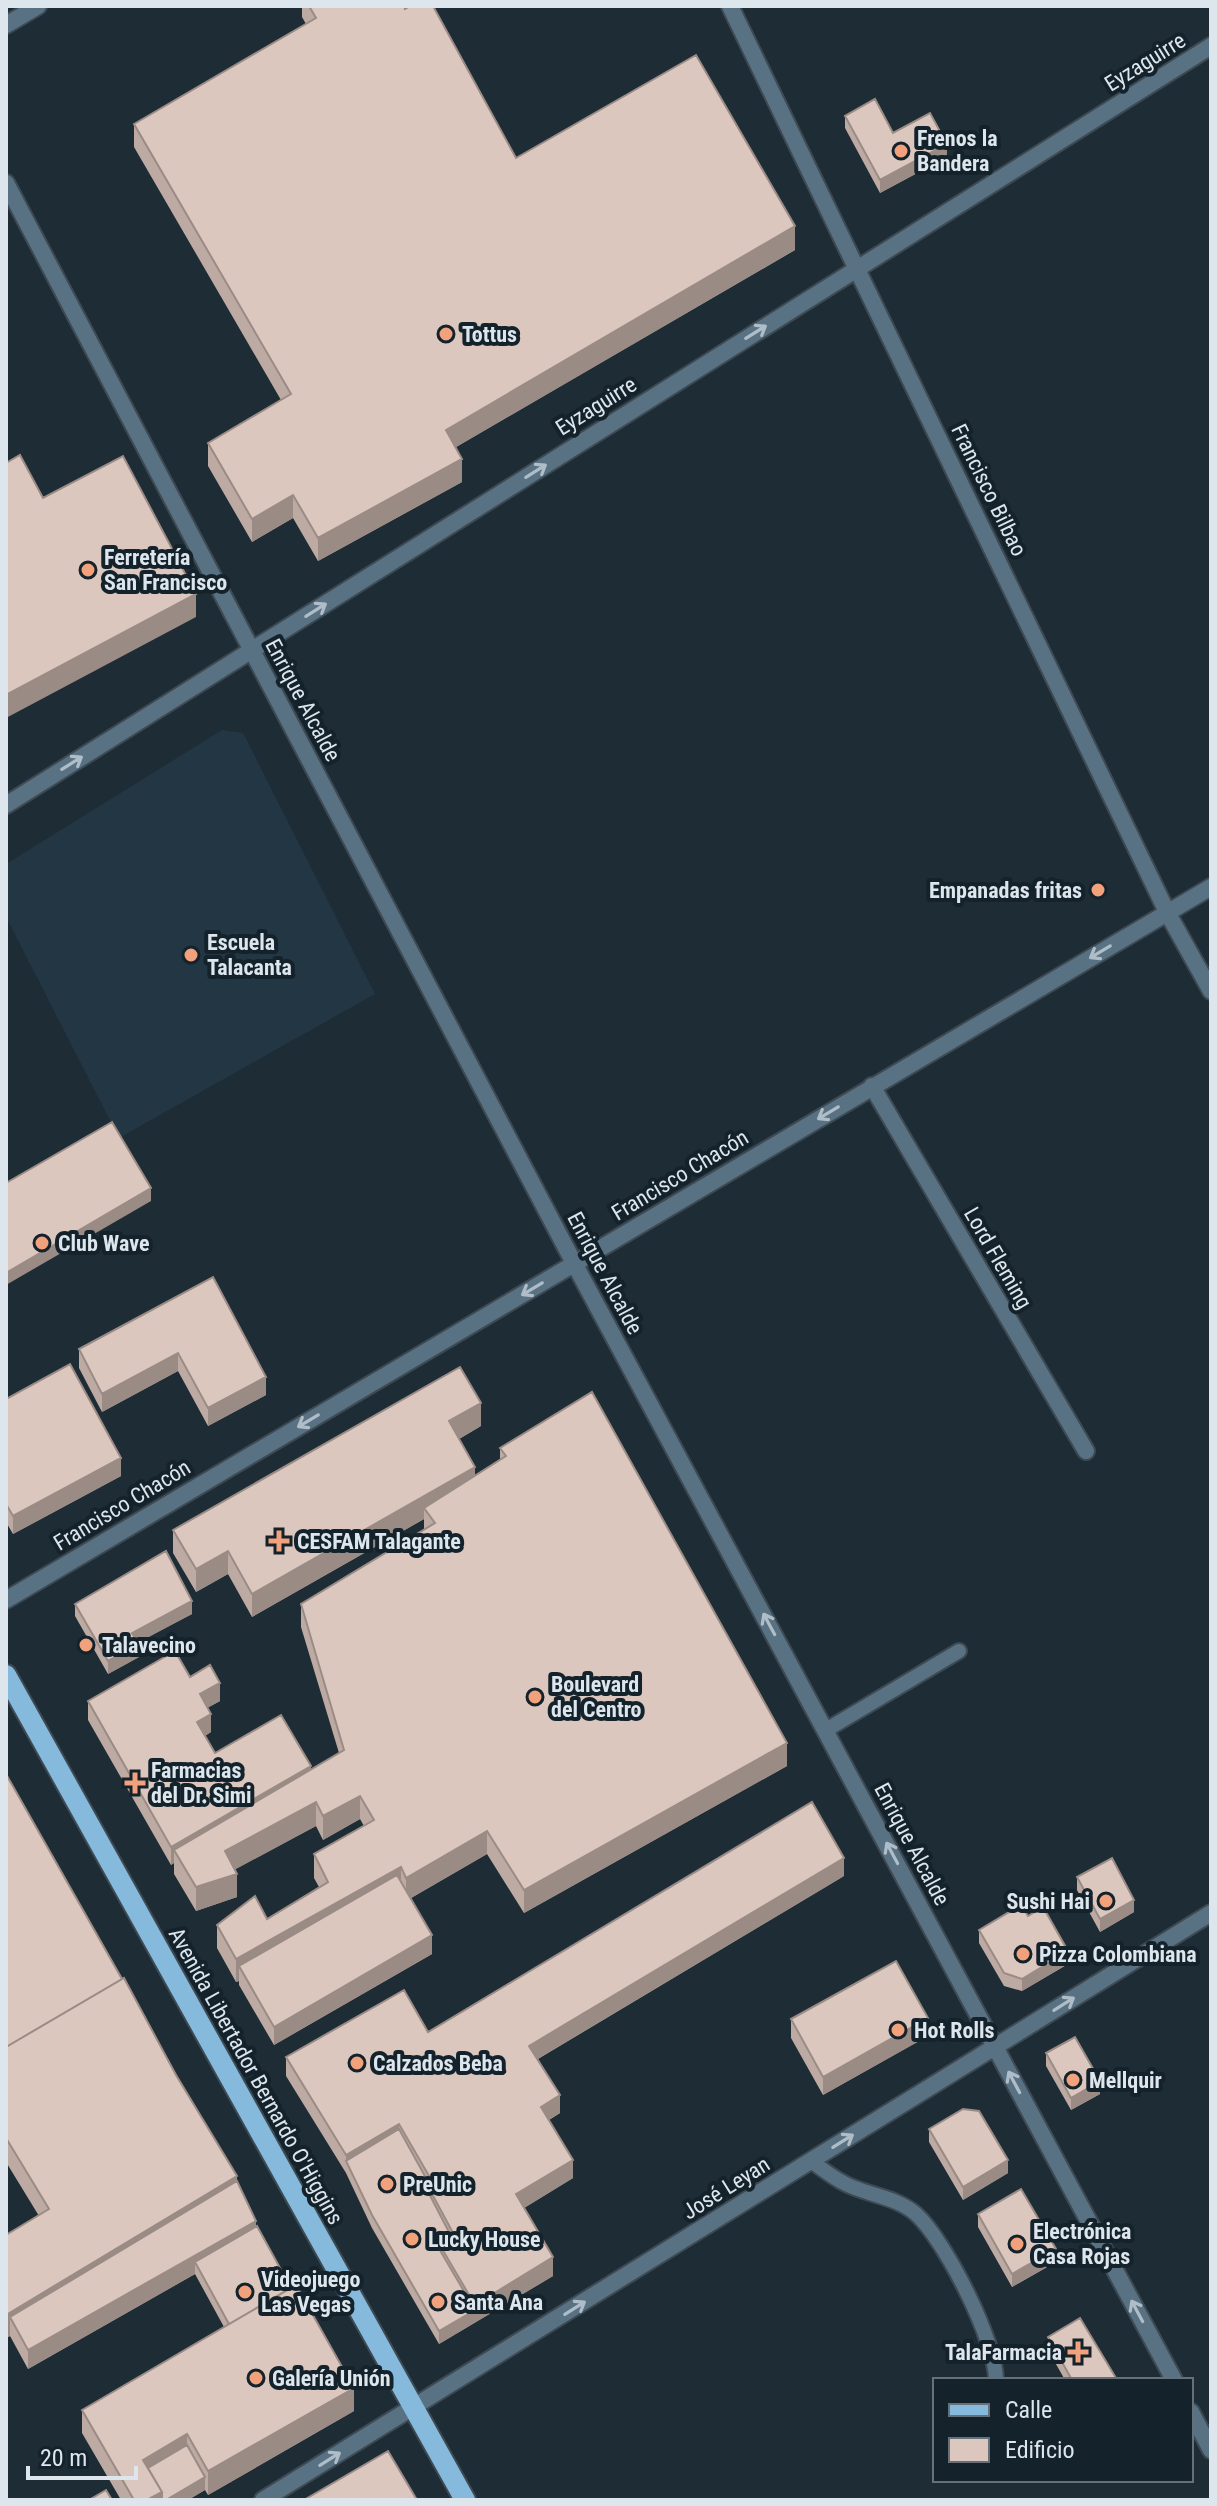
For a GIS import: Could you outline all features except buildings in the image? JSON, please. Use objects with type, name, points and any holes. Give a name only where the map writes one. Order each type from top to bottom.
[{"type":"main road","name":"Avenida Libertador Bernardo O'Higgins","points":[[6,1675],[465,2500]]},
{"type":"street","points":[[6,25],[38,6]]},
{"type":"street","name":"Francisco Bilbao","points":[[730,6],[1167,912],[1211,991]]},
{"type":"street","name":"Eyzaguirre","points":[[6,805],[1211,46]]},
{"type":"street","name":"Enrique Alcalde","points":[[6,183],[574,1263],[1173,2378]]},
{"type":"street","name":"Francisco Chacón","points":[[6,1600],[1211,887]]},
{"type":"street","name":"Lord Fleming","points":[[872,1086],[1086,1451]]},
{"type":"street","name":"José Leyan","points":[[263,2500],[1211,1913]]},
{"type":"street","points":[[1193,2416],[1211,2450]]},
{"type":"lane","points":[[826,1730],[959,1651]]},
{"type":"lane","points":[[811,2161],[842,2183],[896,2202],[915,2213],[943,2249],[988,2339],[996,2378]]},
{"type":"shaded area","name":"Escuela Talacanta","points":[[222,730],[243,733],[375,994],[119,1138],[6,917],[6,864]]},
{"type":"place","name":"Frenos la Bandera","points":[[901,151]]},
{"type":"place","name":"Tottus","points":[[446,334]]},
{"type":"place","name":"Ferretería San Francisco","points":[[88,570]]},
{"type":"place","name":"Empanadas fritas","points":[[1098,890]]},
{"type":"place","name":"Escuela Talacanta","points":[[191,955]]},
{"type":"place","name":"Club Wave","points":[[42,1243]]},
{"type":"place","name":"CESFAM Talagante","points":[[279,1541]]},
{"type":"place","name":"Talavecino","points":[[86,1645]]},
{"type":"place","name":"Boulevard del Centro","points":[[535,1697]]},
{"type":"place","name":"Farmacias del Dr. Simi","points":[[135,1783]]},
{"type":"place","name":"Sushi Hai","points":[[1106,1901]]},
{"type":"place","name":"Pizza Colombiana","points":[[1023,1954]]},
{"type":"place","name":"Hot Rolls","points":[[898,2030]]},
{"type":"place","name":"Calzados Beba","points":[[357,2063]]},
{"type":"place","name":"Mellquir","points":[[1073,2080]]},
{"type":"place","name":"PreUnic","points":[[387,2184]]},
{"type":"place","name":"Lucky House","points":[[412,2239]]},
{"type":"place","name":"Electrónica Casa Rojas","points":[[1017,2244]]},
{"type":"place","name":"Videojuego Las Vegas","points":[[245,2292]]},
{"type":"place","name":"Santa Ana","points":[[438,2302]]},
{"type":"place","name":"TalaFarmacia","points":[[1078,2352]]},
{"type":"place","name":"Galería Unión","points":[[256,2378]]}]
